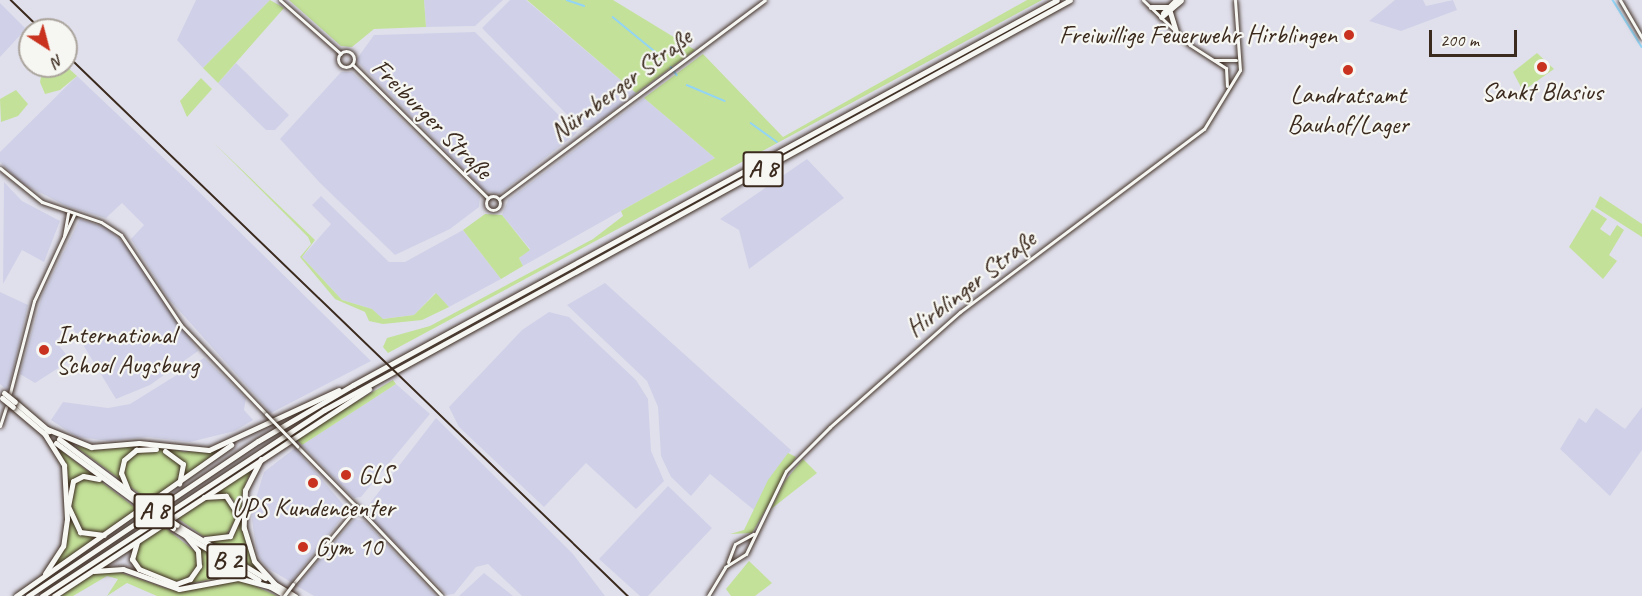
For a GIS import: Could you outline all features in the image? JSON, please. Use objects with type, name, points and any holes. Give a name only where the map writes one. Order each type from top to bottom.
[{"type":"highway","name":"A 8","points":[[28,596],[48,577],[258,441],[353,385],[1057,0]]},
{"type":"highway","name":"A 8","points":[[42,596],[55,592],[249,456],[382,378],[1070,0]]},
{"type":"highway","points":[[1176,0],[1170,9],[1176,32]]},
{"type":"highway","points":[[1161,17],[1181,0]]},
{"type":"highway","points":[[1151,7],[1170,9]]},
{"type":"highway","points":[[55,592],[382,378]]},
{"type":"highway","points":[[45,431],[91,447],[139,443],[200,451],[240,438],[353,385]]},
{"type":"highway","points":[[3,394],[12,406],[139,502]]},
{"type":"highway","points":[[45,431],[64,465],[67,519],[63,546],[48,577]]},
{"type":"highway","points":[[45,431],[117,490]]},
{"type":"highway","points":[[15,596],[48,577],[171,491],[240,438]]},
{"type":"highway","points":[[131,494],[121,469],[128,455],[141,448],[168,451],[182,460],[183,475],[171,491]]},
{"type":"highway","points":[[269,452],[248,480],[243,517],[250,552],[273,586]]},
{"type":"highway","points":[[112,532],[91,537],[80,532],[70,514],[68,491],[82,476],[117,490],[175,526]]},
{"type":"highway","points":[[195,501],[223,495],[239,516],[225,539],[196,536]]},
{"type":"highway","name":"B 2","points":[[175,526],[196,536],[285,596]]},
{"type":"highway","name":"B 2","points":[[175,526],[184,534],[273,586],[295,596]]},
{"type":"highway","points":[[144,535],[132,552],[135,565],[147,576],[176,584],[190,579],[199,566],[198,550],[184,534]]},
{"type":"highway","points":[[84,575],[115,568],[170,588],[238,578],[273,586]]},
{"type":"street","points":[[280,0],[341,54],[351,54],[352,64],[341,65],[341,54]]},
{"type":"street","name":"Nürnberger Straße","points":[[500,199],[765,0]]},
{"type":"street","points":[[1143,0],[1176,32],[1226,68]]},
{"type":"street","points":[[1228,73],[1235,74],[1240,68],[1236,60],[1235,0]]},
{"type":"street","points":[[1620,0],[1642,38]]},
{"type":"street","points":[[1212,60],[1227,62],[1236,60]]},
{"type":"street","points":[[1227,62],[1227,91]]},
{"type":"street","name":"Freiburger Straße","points":[[352,64],[488,198]]},
{"type":"street","name":"Hirblinger Straße","points":[[725,567],[747,548],[786,471],[822,434],[960,312],[1192,140],[1212,119],[1235,74]]},
{"type":"street","points":[[0,168],[27,194],[121,235],[181,325],[354,504],[361,505],[361,511],[442,596]]},
{"type":"street","points":[[488,198],[500,199],[494,211],[486,206],[488,198]]},
{"type":"street","points":[[63,243],[68,213]]},
{"type":"street","points":[[3,394],[34,301],[63,243],[74,215]]},
{"type":"street","points":[[0,426],[12,406]]},
{"type":"street","points":[[285,596],[354,511],[354,504]]},
{"type":"street","points":[[354,511],[361,511]]},
{"type":"street","name":"Hirblinger Straße","points":[[708,596],[733,551],[759,525]]},
{"type":"street","points":[[743,543],[747,548]]},
{"type":"street","points":[[733,551],[738,556]]},
{"type":"shaded area","points":[[196,0],[270,0],[203,68],[177,40]]},
{"type":"shaded area","points":[[424,0],[503,0],[475,26],[426,27]]},
{"type":"shaded area","points":[[510,0],[526,0],[636,93],[591,127],[580,128],[482,28]]},
{"type":"shaded area","points":[[1395,0],[1423,0],[1426,6],[1453,0],[1457,10],[1401,31],[1369,21]]},
{"type":"shaded area","points":[[0,3],[18,21],[18,38],[0,57]]},
{"type":"shaded area","points":[[475,32],[577,133],[499,194],[485,191],[356,60],[374,35]]},
{"type":"shaded area","points":[[236,63],[289,115],[275,130],[266,130],[218,83]]},
{"type":"shaded area","points":[[341,72],[352,72],[480,197],[479,207],[450,229],[395,255],[320,183],[280,139]]},
{"type":"shaded area","points":[[78,77],[190,183],[371,361],[271,413],[168,298],[131,239],[144,225],[122,203],[106,218],[66,206],[20,182],[0,162],[0,152]]},
{"type":"shaded area","points":[[644,98],[715,158],[523,266],[519,258],[530,249],[502,215],[508,200]]},
{"type":"shaded area","points":[[807,159],[844,198],[749,269],[739,230],[720,219]]},
{"type":"shaded area","points":[[4,182],[22,201],[60,221],[44,262],[22,250],[3,284]]},
{"type":"shaded area","points":[[321,196],[389,262],[405,262],[463,230],[501,279],[449,307],[435,293],[414,315],[382,319],[372,309],[342,300],[302,257],[331,224],[312,205]]},
{"type":"shaded area","points":[[80,219],[107,228],[126,245],[198,351],[150,385],[116,399],[71,325],[63,327],[66,331],[55,341],[71,360],[35,383],[20,374],[42,296]]},
{"type":"shaded area","points":[[605,283],[791,450],[754,510],[710,474],[691,496],[671,477],[661,456],[658,407],[647,381],[567,305]]},
{"type":"shaded area","points":[[0,292],[28,305],[8,391],[0,384]]},
{"type":"shaded area","points":[[549,312],[569,317],[636,380],[648,399],[651,451],[664,481],[636,509],[586,463],[544,507],[459,427],[449,407],[522,330]]},
{"type":"shaded area","points":[[204,358],[246,398],[244,410],[253,420],[235,431],[190,442],[148,437],[110,441],[77,437],[51,420],[63,402],[108,408],[130,404]]},
{"type":"shaded area","points":[[396,384],[430,414],[361,497],[354,498],[302,445]]},
{"type":"shaded area","points":[[1642,407],[1642,450],[1610,496],[1560,449],[1579,418],[1586,423],[1596,408],[1625,429]]},
{"type":"shaded area","points":[[436,418],[573,554],[605,596],[522,596],[488,564],[476,567],[454,594],[447,595],[364,511]]},
{"type":"shaded area","points":[[295,448],[348,510],[291,582],[266,567],[257,554],[251,514],[264,472]]},
{"type":"shaded area","points":[[668,486],[712,528],[648,596],[640,596],[599,559]]},
{"type":"shaded area","points":[[354,519],[364,521],[436,596],[314,596],[297,586]]},
{"type":"shaded area","points":[[484,573],[513,596],[459,596]]},
{"type":"green space","points":[[270,0],[284,8],[218,83],[203,68]]},
{"type":"green space","points":[[289,0],[424,0],[426,27],[374,29],[352,47],[341,46]]},
{"type":"green space","points":[[527,0],[613,0],[695,50],[636,93]]},
{"type":"green space","points":[[1027,0],[1042,0],[388,353],[383,347],[387,338],[430,326],[593,239],[623,216],[621,211],[715,158],[644,98],[703,54],[783,137]]},
{"type":"green space","points":[[1537,53],[1554,69],[1523,91],[1513,72]]},
{"type":"green space","points":[[41,78],[75,78],[60,90],[45,94]]},
{"type":"green space","points":[[201,78],[212,89],[187,117],[180,101]]},
{"type":"green space","points":[[16,90],[28,104],[18,116],[1,122],[0,99]]},
{"type":"green space","points":[[213,142],[315,240],[302,257],[342,300],[372,309],[383,319],[414,315],[436,293],[449,307],[422,320],[383,324],[369,321],[365,312],[335,299],[300,257],[311,244],[308,237]]},
{"type":"green space","points":[[1600,196],[1642,224],[1642,237],[1595,207]]},
{"type":"green space","points":[[1592,209],[1607,219],[1600,229],[1610,236],[1617,225],[1624,230],[1609,255],[1617,261],[1603,279],[1569,247]]},
{"type":"green space","points":[[485,214],[502,215],[530,250],[519,258],[523,266],[501,279],[463,230]]},
{"type":"green space","points":[[393,380],[396,384],[302,445],[295,438]]},
{"type":"green space","points":[[147,445],[185,452],[223,447],[151,502],[75,446],[99,450]]},
{"type":"green space","points":[[59,449],[138,510],[53,568],[68,533],[67,471]]},
{"type":"green space","points":[[788,453],[796,457],[752,533],[730,534],[744,530],[768,480]]},
{"type":"green space","points":[[803,459],[817,473],[771,509],[785,481]]},
{"type":"green space","points":[[254,464],[243,490],[241,514],[247,547],[263,575],[209,542],[233,536],[240,521],[233,499],[216,492]]},
{"type":"green space","points":[[207,496],[228,499],[237,518],[225,537],[203,536],[176,517]]},
{"type":"green space","points":[[163,526],[197,553],[197,567],[187,579],[173,582],[145,572],[134,558],[138,544]]},
{"type":"green space","points":[[197,546],[252,578],[224,577],[176,586],[197,575],[202,561]]},
{"type":"green space","points":[[749,561],[772,583],[755,596],[731,596],[726,589]]},
{"type":"green space","points":[[110,569],[168,589],[240,579],[277,596],[157,596],[127,583],[107,596],[118,579],[107,576],[73,596],[61,596],[90,575]]},
{"type":"waterway","points":[[567,0],[584,6]]},
{"type":"waterway","points":[[1613,0],[1642,47]]},
{"type":"waterway","points":[[613,17],[663,58]]},
{"type":"waterway","points":[[671,67],[677,75]]},
{"type":"waterway","points":[[687,85],[725,101]]},
{"type":"waterway","points":[[751,123],[777,142]]},
{"type":"railway","points":[[11,0],[30,18]]},
{"type":"railway","points":[[78,66],[628,596]]},
{"type":"place","name":"Freiwillige Feuerwehr Hirblingen","points":[[1349,35]]},
{"type":"place","name":"Sankt Blasius","points":[[1542,67]]},
{"type":"place","name":"Landratsamt Bauhof/Lager","points":[[1348,70]]},
{"type":"place","name":"International School Augsburg","points":[[44,350]]},
{"type":"place","name":"GLS","points":[[346,475]]},
{"type":"place","name":"UPS Kundencenter","points":[[313,483]]},
{"type":"place","name":"Gym 10","points":[[303,547]]}]
